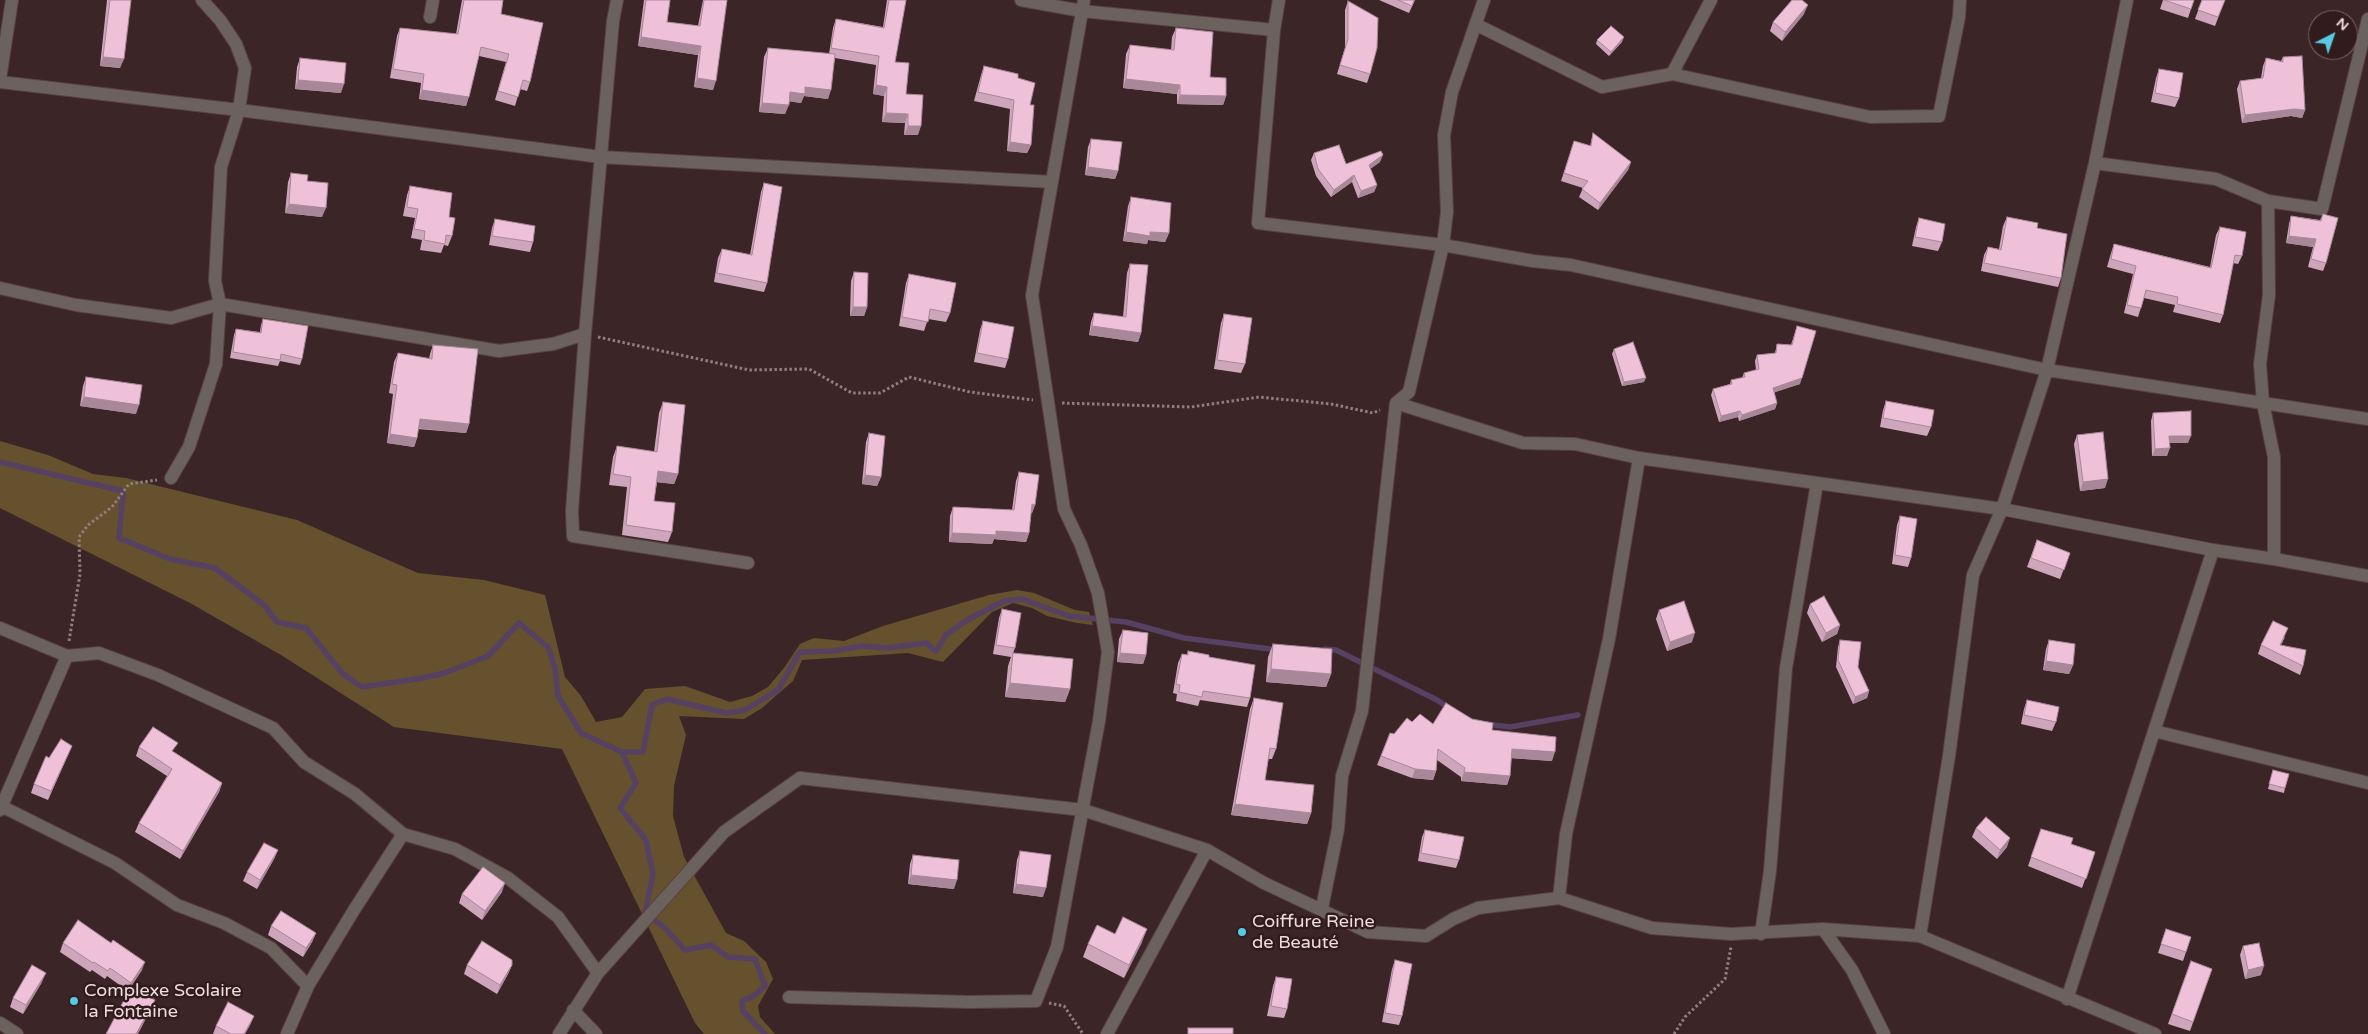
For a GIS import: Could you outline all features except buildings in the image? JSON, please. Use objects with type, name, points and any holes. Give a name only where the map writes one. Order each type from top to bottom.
[{"type":"street","points":[[12,0],[0,81],[601,157],[1052,182]]},
{"type":"street","points":[[171,478],[189,448],[216,364],[220,304],[216,281],[221,167],[239,110],[245,68],[236,44],[220,20],[202,0]]},
{"type":"street","points":[[430,18],[433,0]]},
{"type":"street","points":[[617,0],[613,21],[585,334],[572,510],[573,536],[748,563]]},
{"type":"street","points":[[1022,0],[1083,5],[1274,30]]},
{"type":"street","points":[[1279,0],[1274,30],[1258,223],[1443,244],[1533,261],[1581,267],[2046,370],[2368,419]]},
{"type":"street","points":[[1322,908],[1338,829],[1342,776],[1362,711],[1396,403],[1409,392],[1443,244],[1447,212],[1444,135],[1452,92],[1477,25],[1484,0]]},
{"type":"street","points":[[1672,74],[1711,0]]},
{"type":"street","points":[[1477,25],[1602,87],[1672,74],[1870,118],[1939,116],[1959,18],[1960,0]]},
{"type":"street","points":[[1920,936],[1948,756],[1973,575],[2002,509],[2046,370],[2095,162],[2127,0]]},
{"type":"street","points":[[789,997],[969,1002],[1036,1001],[1057,947],[1099,721],[1108,652],[1104,617],[1081,545],[1064,509],[1032,295],[1083,5]]},
{"type":"street","points":[[2095,162],[2216,179],[2268,201],[2322,209],[2368,19]]},
{"type":"street","points":[[2268,201],[2269,295],[2260,364],[2264,403],[2274,457],[2274,559]]},
{"type":"street","points":[[0,288],[76,305],[171,318],[220,304],[499,351],[553,344],[585,334]]},
{"type":"street","points":[[1396,403],[1523,444],[1575,444],[1639,458],[2002,509],[2213,550],[2368,576]]},
{"type":"street","points":[[1559,898],[1566,834],[1609,639],[1639,458]]},
{"type":"street","points":[[1761,934],[1770,871],[1786,668],[1817,483]]},
{"type":"street","points":[[2066,999],[2213,550]]},
{"type":"street","points":[[0,628],[67,656],[99,653],[158,675],[273,728],[304,762],[355,794],[403,834],[455,849],[508,878],[558,917],[598,974]]},
{"type":"street","points":[[67,656],[1,808],[115,864],[177,905],[224,923],[271,948],[308,986]]},
{"type":"street","points":[[2154,731],[2368,783]]},
{"type":"street","points":[[559,1034],[598,974],[724,832],[800,778],[1083,810],[1207,850],[1264,883],[1322,908],[1368,932],[1426,936],[1453,919],[1478,908],[1559,898],[1652,928],[1731,934],[1761,934],[1824,929],[1920,936],[2066,999],[2154,1034]]},
{"type":"street","points":[[287,1034],[308,986],[403,834]]},
{"type":"street","points":[[1107,1034],[1207,850]]},
{"type":"street","points":[[1824,929],[1852,970],[1884,1034]]},
{"type":"street","points":[[573,1010],[596,1034]]},
{"type":"street","points":[[0,1023],[17,1034]]},
{"type":"path","points":[[585,334],[749,370],[809,369],[852,393],[880,393],[909,377],[970,392],[1049,402],[1191,407],[1259,397],[1331,404],[1373,413],[1396,403]]},
{"type":"path","points":[[67,656],[80,574],[79,537],[88,525],[112,507],[129,484],[171,478]]},
{"type":"path","points":[[1674,1034],[1684,1017],[1725,979],[1730,955],[1731,934]]},
{"type":"path","points":[[1036,1001],[1064,1006],[1083,1034]]},
{"type":"shaded area","points":[[0,441],[48,455],[93,474],[126,478],[297,520],[418,573],[484,580],[545,595],[565,677],[581,696],[596,722],[622,717],[645,689],[685,686],[730,702],[752,696],[768,687],[800,644],[814,638],[844,641],[883,626],[989,595],[1017,590],[1034,593],[1075,610],[1089,612],[1093,625],[1047,616],[1032,608],[1013,603],[992,612],[943,662],[908,653],[802,660],[793,681],[762,708],[744,719],[679,716],[686,735],[674,786],[673,816],[684,857],[726,933],[744,941],[766,962],[773,979],[758,1006],[760,1017],[775,1034],[704,1034],[695,1023],[562,749],[394,727],[281,655],[190,603],[0,508]]},
{"type":"waterway","points":[[0,462],[123,491],[119,538],[170,559],[215,568],[264,605],[277,622],[306,628],[343,674],[362,687],[445,673],[488,656],[519,623],[548,647],[555,668],[558,696],[581,733],[622,752],[636,783],[620,808],[646,840],[653,874],[645,913],[665,928],[685,950],[711,945],[728,957],[755,959],[765,986],[754,996],[742,1001],[743,1011],[765,1034]]},
{"type":"waterway","points":[[622,752],[643,752],[652,705],[667,699],[726,713],[745,710],[778,690],[800,652],[833,651],[863,646],[887,648],[926,643],[936,651],[946,635],[967,620],[1004,601],[1022,599],[1069,616],[1126,622],[1184,638],[1278,650]]},
{"type":"waterway","points":[[1325,649],[1336,650],[1437,700],[1449,708]]},
{"type":"waterway","points":[[1486,724],[1510,727],[1578,715]]},
{"type":"place","name":"Coiffure Reine de Beauté","points":[[1242,932]]},
{"type":"place","name":"Complexe Scolaire la Fontaine","points":[[74,1001]]}]
